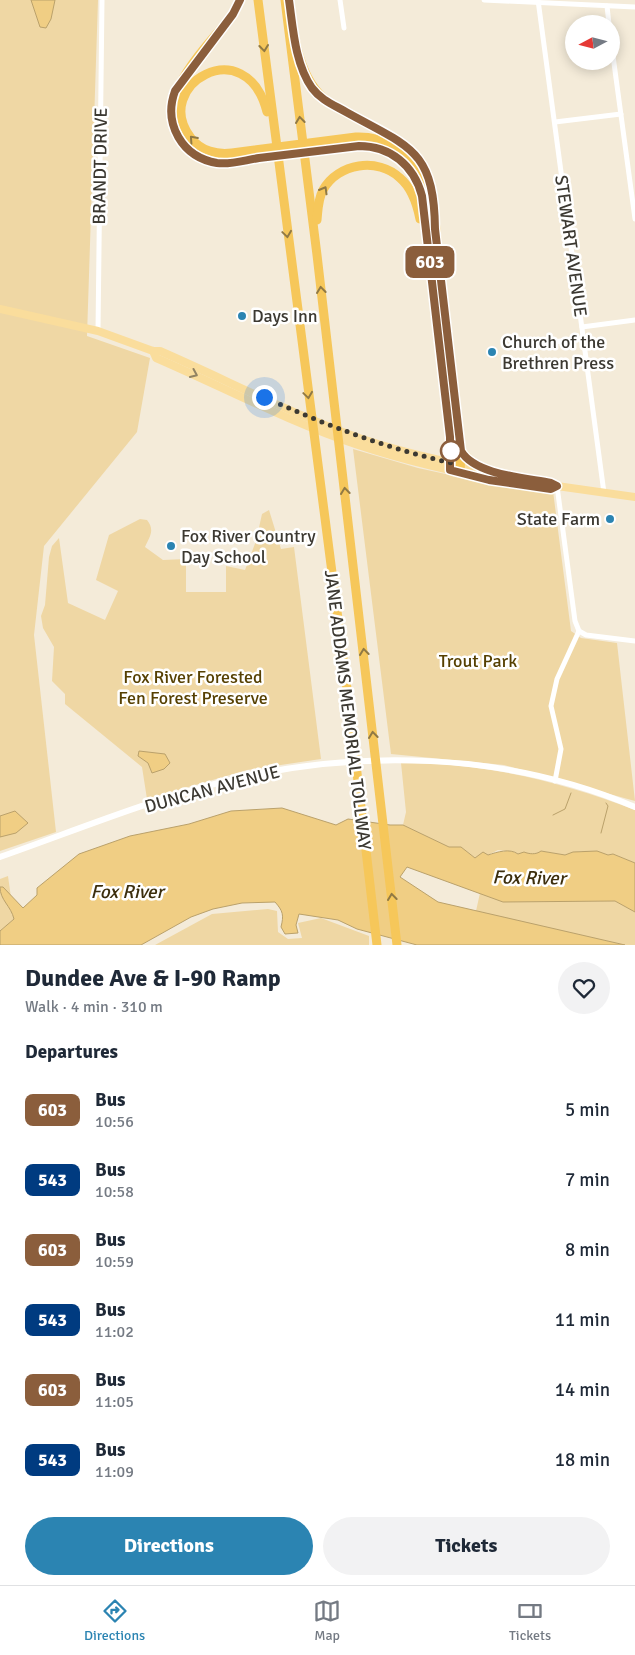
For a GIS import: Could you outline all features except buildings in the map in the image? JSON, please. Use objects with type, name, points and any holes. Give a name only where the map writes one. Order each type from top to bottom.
[{"type":"highway","points":[[240,0],[233,14],[178,86],[171,105],[172,118],[179,139],[187,149],[200,158],[219,164],[255,155],[370,138],[390,144],[415,162],[426,182],[435,229]]},
{"type":"highway","name":"JANE ADDAMS MEMORIAL TOLLWAY","points":[[258,0],[280,186],[349,704],[376,945]]},
{"type":"highway","points":[[287,0],[298,52],[312,87],[326,101],[395,140],[414,153],[426,170],[433,189],[435,229],[461,451],[460,469]]},
{"type":"highway","name":"JANE ADDAMS MEMORIAL TOLLWAY","points":[[287,0],[398,945]]},
{"type":"highway","points":[[255,155],[218,153],[202,148],[191,139],[183,122],[182,106],[187,90],[197,79],[210,71],[228,70],[244,75],[258,87],[268,116],[280,186]]},
{"type":"highway","points":[[353,142],[389,152],[404,163],[415,177],[422,196],[434,293],[451,467]]},
{"type":"highway","points":[[317,255],[318,208],[320,197],[326,185],[339,173],[354,166],[370,165],[384,168],[400,178],[415,200],[434,293]]},
{"type":"highway","points":[[461,451],[474,464],[489,471]]},
{"type":"main road","points":[[0,309],[98,332],[153,351],[160,351],[358,441]]},
{"type":"main road","points":[[153,351],[156,358],[294,420],[358,441],[400,451],[451,467],[551,489],[557,486]]},
{"type":"main road","points":[[460,469],[489,471],[551,483],[557,486],[604,492],[635,499]]},
{"type":"street","name":"BRANDT DRIVE","points":[[98,332],[102,0]]},
{"type":"street","points":[[340,0],[344,28]]},
{"type":"street","points":[[484,0],[538,1],[635,7]]},
{"type":"street","name":"STEWART AVENUE","points":[[538,1],[604,492]]},
{"type":"street","points":[[607,6],[608,15]]},
{"type":"street","points":[[615,70],[635,219]]},
{"type":"street","points":[[554,122],[621,114]]},
{"type":"street","points":[[582,327],[635,320]]},
{"type":"street","points":[[546,343],[584,338]]},
{"type":"street","points":[[557,486],[575,620],[579,631],[586,636],[635,641]]},
{"type":"street","points":[[555,781],[561,749],[551,706],[558,679],[579,631]]},
{"type":"street","name":"DUNCAN AVENUE","points":[[0,857],[208,786],[267,772],[306,766],[387,760],[480,766],[555,781],[635,807]]},
{"type":"green space","points":[[0,0],[98,0],[87,336],[150,358],[137,432],[44,546],[34,635],[56,832],[0,851]]},
{"type":"green space","name":"Trout Park","points":[[353,449],[418,468],[496,485],[553,491],[571,631],[581,638],[617,643],[635,801],[504,765],[391,754]]},
{"type":"green space","name":"Fox River Forested Fen Forest Preserve","points":[[269,510],[281,549],[294,547],[321,759],[247,770],[147,799],[142,767],[65,704],[65,694],[52,681],[54,647],[43,628],[41,616],[45,605],[49,557],[52,546],[59,538],[68,603],[105,620],[118,591],[96,580],[109,535],[140,519],[147,520],[151,530],[145,547],[163,560],[186,559],[186,592],[226,592],[226,566],[245,570],[256,541],[262,514]]},
{"type":"green space","points":[[401,763],[460,766],[520,775],[578,790],[635,810],[635,863],[613,854],[581,851],[565,855],[542,851],[537,854],[518,854],[498,850],[475,858],[461,847],[449,847],[403,825],[406,812]]},
{"type":"green space","points":[[8,876],[14,919],[0,931],[0,879]]},
{"type":"green space","points":[[480,893],[503,902],[615,901],[635,912],[635,945],[625,945],[476,911]]},
{"type":"green space","points":[[268,909],[277,911],[278,932],[288,939],[302,938],[298,923],[321,918],[369,936],[369,945],[155,945],[212,914]]},
{"type":"water","points":[[31,0],[55,0],[51,19],[46,28],[40,27]]},
{"type":"water","points":[[139,751],[165,754],[170,763],[164,769],[152,773],[148,763],[138,756]]},
{"type":"water","name":"Fox River","points":[[282,808],[336,825],[348,819],[403,825],[449,847],[461,847],[475,858],[483,852],[488,855],[507,851],[518,854],[524,852],[535,854],[541,851],[565,855],[573,852],[597,851],[608,855],[613,854],[635,863],[635,912],[615,901],[503,902],[407,867],[400,877],[438,902],[625,945],[417,945],[357,929],[338,920],[299,914],[296,925],[298,933],[285,934],[281,927],[282,913],[275,902],[242,903],[213,909],[191,917],[141,945],[0,945],[0,931],[14,919],[0,892],[0,887],[3,887],[23,908],[37,895],[37,888],[79,854],[130,836],[189,824],[231,811]]},
{"type":"water","points":[[15,811],[28,823],[16,833],[0,837],[0,816]]},
{"type":"waterway","points":[[553,815],[565,809],[571,793]]},
{"type":"waterway","points":[[601,833],[608,806],[606,803]]},
{"type":"bus line","name":"603","points":[[240,0],[233,14],[182,79],[175,91],[171,105],[172,118],[179,139],[195,155],[219,164],[359,146],[368,146],[389,152],[404,163],[415,177],[422,196],[450,437],[450,470],[489,480],[551,489],[557,486],[551,483],[489,471],[474,464],[463,455],[435,229],[434,196],[429,176],[422,163],[410,149],[326,101],[312,87],[298,52],[289,0]]},
{"type":"place","name":"Days Inn","points":[[242,316]]},
{"type":"place","name":"Church of the Brethren Press","points":[[492,352]]},
{"type":"place","name":"State Farm","points":[[610,519]]},
{"type":"place","name":"Fox River Country Day School","points":[[171,546]]},
{"type":"route","points":[[264,397],[360,438],[400,451],[451,463],[451,451]]}]
